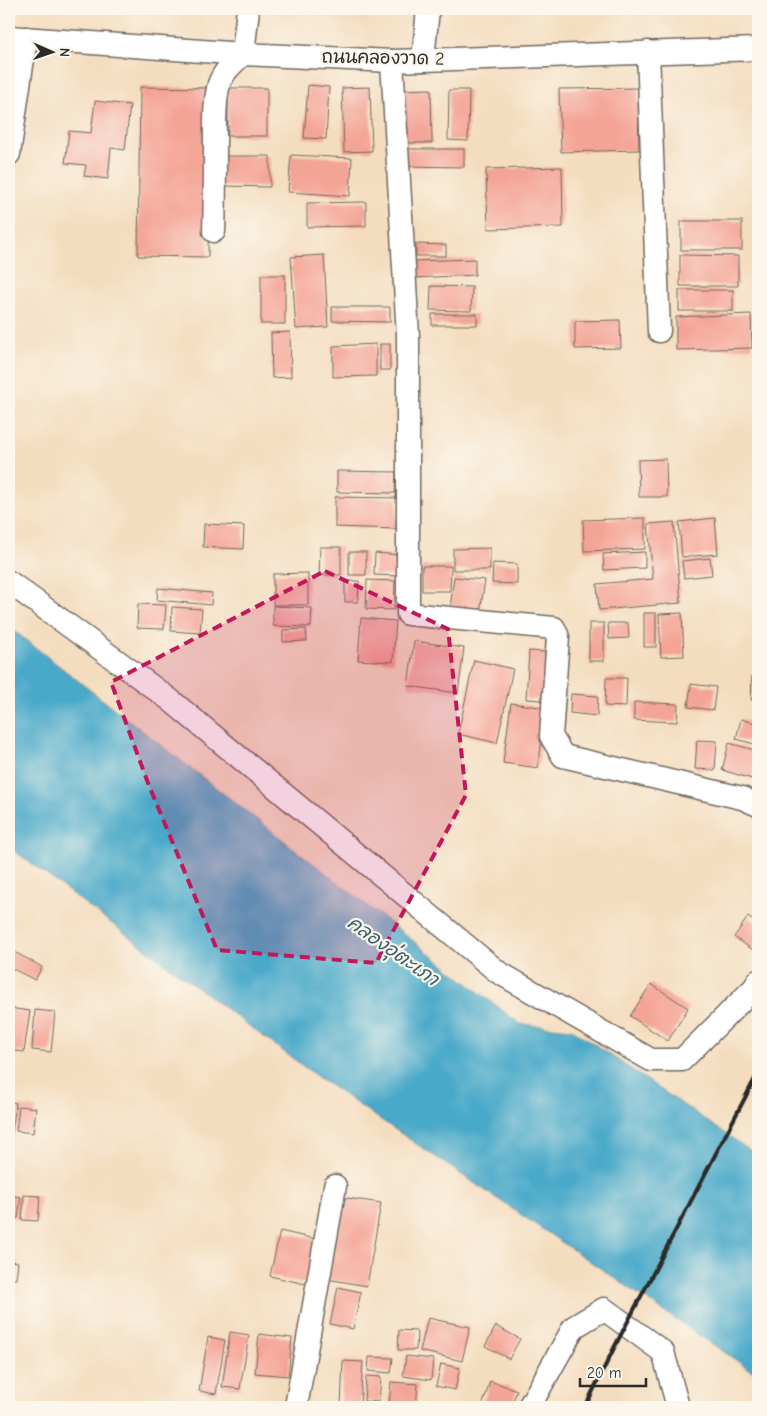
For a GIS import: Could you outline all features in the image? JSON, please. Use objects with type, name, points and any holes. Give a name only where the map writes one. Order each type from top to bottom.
[{"type":"street","points":[[214,231],[217,97],[224,73],[243,54],[248,9]]},
{"type":"street","points":[[423,60],[428,9]]},
{"type":"street","points":[[9,154],[17,38]]},
{"type":"street","name":"ถนนคลองวาด 2","points":[[17,38],[243,54],[392,61],[758,49]]},
{"type":"street","points":[[648,52],[658,332]]},
{"type":"street","points":[[392,61],[408,336],[408,614],[554,628],[558,637],[551,736],[563,756],[742,798],[758,805]]},
{"type":"street","points":[[9,582],[169,699],[498,972],[651,1060],[682,1060],[755,987],[758,981]]},
{"type":"street","points":[[296,1407],[334,1186]]},
{"type":"street","points":[[529,1407],[574,1327],[604,1309],[663,1352],[678,1407]]},
{"type":"highlighted area","points":[[325,571],[448,629],[466,795],[376,963],[217,950],[148,783],[111,682]]},
{"type":"water","name":"คลองอุ่ตะเภา","points":[[9,627],[520,1024],[572,1029],[758,1156],[758,1375],[319,1078],[9,847]]},
{"type":"building","points":[[308,85],[329,87],[326,139],[304,138]]},
{"type":"building","points":[[140,87],[210,88],[208,257],[138,256]]},
{"type":"building","points":[[370,87],[372,151],[344,152],[342,88]]},
{"type":"building","points":[[228,88],[267,88],[267,136],[228,136]]},
{"type":"building","points":[[638,88],[639,150],[561,152],[559,89]]},
{"type":"building","points":[[431,89],[432,143],[401,143],[400,90]]},
{"type":"building","points":[[449,90],[469,90],[468,141],[448,140]]},
{"type":"building","points":[[95,101],[130,105],[125,150],[111,148],[108,179],[84,176],[86,165],[65,163],[69,131],[91,133]]},
{"type":"building","points":[[403,149],[464,149],[464,167],[403,166]]},
{"type":"building","points":[[291,155],[352,158],[350,196],[288,192]]},
{"type":"building","points":[[222,156],[270,156],[270,187],[222,186]]},
{"type":"building","points":[[562,167],[563,227],[488,229],[486,169]]},
{"type":"building","points":[[366,202],[366,226],[307,227],[307,203]]},
{"type":"building","points":[[681,221],[742,221],[742,250],[681,250]]},
{"type":"building","points":[[416,244],[446,245],[446,256],[416,256]]},
{"type":"building","points":[[324,255],[328,327],[296,329],[291,257]]},
{"type":"building","points":[[680,255],[738,256],[738,286],[680,286]]},
{"type":"building","points":[[475,259],[475,275],[413,278],[413,261]]},
{"type":"building","points":[[261,275],[285,275],[285,324],[261,324]]},
{"type":"building","points":[[431,286],[472,287],[471,311],[430,310]]},
{"type":"building","points":[[679,290],[733,290],[733,311],[679,311]]},
{"type":"building","points":[[332,307],[390,307],[390,322],[332,321]]},
{"type":"building","points":[[432,314],[477,314],[477,325],[432,325]]},
{"type":"building","points":[[751,314],[752,348],[676,350],[676,317]]},
{"type":"building","points":[[620,320],[621,348],[575,349],[575,321]]},
{"type":"building","points":[[290,332],[291,377],[272,378],[271,333]]},
{"type":"building","points":[[376,344],[376,376],[333,377],[333,346]]},
{"type":"building","points":[[380,344],[390,344],[390,370],[380,370]]},
{"type":"building","points":[[666,459],[667,497],[639,497],[638,460]]},
{"type":"building","points":[[337,471],[396,472],[395,493],[337,492]]},
{"type":"building","points":[[335,497],[397,498],[396,529],[335,527]]},
{"type":"building","points":[[645,518],[645,549],[584,551],[583,520]]},
{"type":"building","points":[[715,518],[718,554],[682,557],[679,522]]},
{"type":"building","points":[[674,522],[681,603],[599,610],[597,584],[653,579],[648,524]]},
{"type":"building","points":[[204,524],[244,526],[243,549],[203,547]]},
{"type":"building","points":[[320,547],[341,547],[341,575],[319,575]]},
{"type":"building","points":[[490,548],[490,570],[453,570],[453,549]]},
{"type":"building","points":[[349,552],[366,552],[366,575],[349,575]]},
{"type":"building","points":[[645,552],[645,568],[604,570],[603,554]]},
{"type":"building","points":[[375,553],[401,555],[400,576],[374,575]]},
{"type":"building","points":[[710,558],[712,575],[684,578],[682,561]]},
{"type":"building","points":[[493,563],[517,564],[517,584],[492,583]]},
{"type":"building","points":[[422,566],[451,566],[450,591],[422,591]]},
{"type":"building","points":[[308,573],[308,605],[273,605],[273,574]]},
{"type":"building","points":[[454,577],[485,580],[480,613],[450,609]]},
{"type":"building","points":[[367,580],[395,581],[394,610],[366,609]]},
{"type":"building","points":[[345,581],[359,581],[358,602],[345,602]]},
{"type":"building","points":[[158,588],[212,593],[211,605],[157,600]]},
{"type":"building","points":[[138,604],[166,605],[164,629],[137,628]]},
{"type":"building","points":[[273,606],[312,608],[311,627],[273,626]]},
{"type":"building","points":[[172,607],[202,609],[200,633],[171,631]]},
{"type":"building","points":[[644,613],[656,613],[656,647],[644,647]]},
{"type":"building","points":[[682,613],[684,656],[661,657],[659,614]]},
{"type":"building","points":[[361,618],[396,621],[393,662],[358,660]]},
{"type":"building","points":[[589,623],[604,623],[604,661],[589,661]]},
{"type":"building","points":[[608,623],[628,623],[629,638],[609,639]]},
{"type":"building","points":[[306,629],[307,641],[283,642],[283,630]]},
{"type":"building","points":[[414,641],[464,648],[458,693],[408,686]]},
{"type":"building","points":[[529,651],[561,653],[558,701],[526,699]]},
{"type":"building","points":[[474,660],[513,669],[497,743],[458,734]]},
{"type":"building","points":[[752,676],[758,676],[758,701],[751,700]]},
{"type":"building","points":[[606,678],[627,678],[626,707],[605,706]]},
{"type":"building","points":[[691,684],[716,687],[713,710],[688,707]]},
{"type":"building","points":[[571,694],[598,696],[597,716],[570,713]]},
{"type":"building","points":[[634,702],[678,704],[677,722],[634,720]]},
{"type":"building","points":[[511,703],[546,708],[538,768],[503,763]]},
{"type":"building","points":[[741,719],[758,724],[758,745],[736,739]]},
{"type":"building","points":[[697,740],[717,741],[715,770],[695,769]]},
{"type":"building","points":[[729,743],[758,751],[752,779],[722,770]]},
{"type":"building","points":[[748,917],[758,924],[758,943],[753,950],[734,937]]},
{"type":"building","points":[[9,949],[42,967],[35,980],[9,967]]},
{"type":"building","points":[[651,984],[688,1008],[668,1041],[630,1016]]},
{"type":"building","points":[[9,1008],[30,1011],[24,1052],[9,1050]]},
{"type":"building","points":[[35,1010],[55,1012],[51,1052],[32,1050]]},
{"type":"building","points":[[9,1102],[16,1103],[10,1148],[9,1148]]},
{"type":"building","points":[[19,1106],[36,1108],[33,1133],[16,1131]]},
{"type":"building","points":[[9,1195],[21,1197],[18,1218],[9,1217]]},
{"type":"building","points":[[24,1195],[40,1196],[38,1221],[22,1220]]},
{"type":"building","points":[[340,1197],[381,1203],[367,1286],[327,1279]]},
{"type":"building","points":[[280,1231],[319,1240],[310,1285],[270,1276]]},
{"type":"building","points":[[9,1261],[18,1262],[16,1279],[9,1279]]},
{"type":"building","points":[[338,1287],[361,1292],[353,1329],[330,1324]]},
{"type":"building","points":[[428,1318],[470,1327],[462,1361],[420,1351]]},
{"type":"building","points":[[496,1326],[520,1339],[509,1359],[485,1346]]},
{"type":"building","points":[[399,1330],[417,1331],[416,1350],[398,1350]]},
{"type":"building","points":[[230,1332],[249,1335],[240,1389],[222,1387]]},
{"type":"building","points":[[259,1334],[292,1338],[288,1376],[255,1373]]},
{"type":"building","points":[[208,1337],[225,1340],[216,1394],[199,1391]]},
{"type":"building","points":[[406,1356],[433,1359],[431,1380],[403,1376]]},
{"type":"building","points":[[369,1357],[393,1358],[391,1373],[368,1371]]},
{"type":"building","points":[[343,1361],[363,1362],[360,1406],[341,1405]]},
{"type":"building","points":[[441,1364],[460,1368],[455,1390],[436,1386]]},
{"type":"building","points":[[366,1376],[381,1377],[379,1402],[364,1401]]},
{"type":"building","points":[[490,1381],[517,1390],[511,1407],[482,1407]]},
{"type":"building","points":[[391,1382],[418,1384],[416,1407],[389,1405]]},
{"type":"railway","points":[[585,1407],[758,1073]]}]
